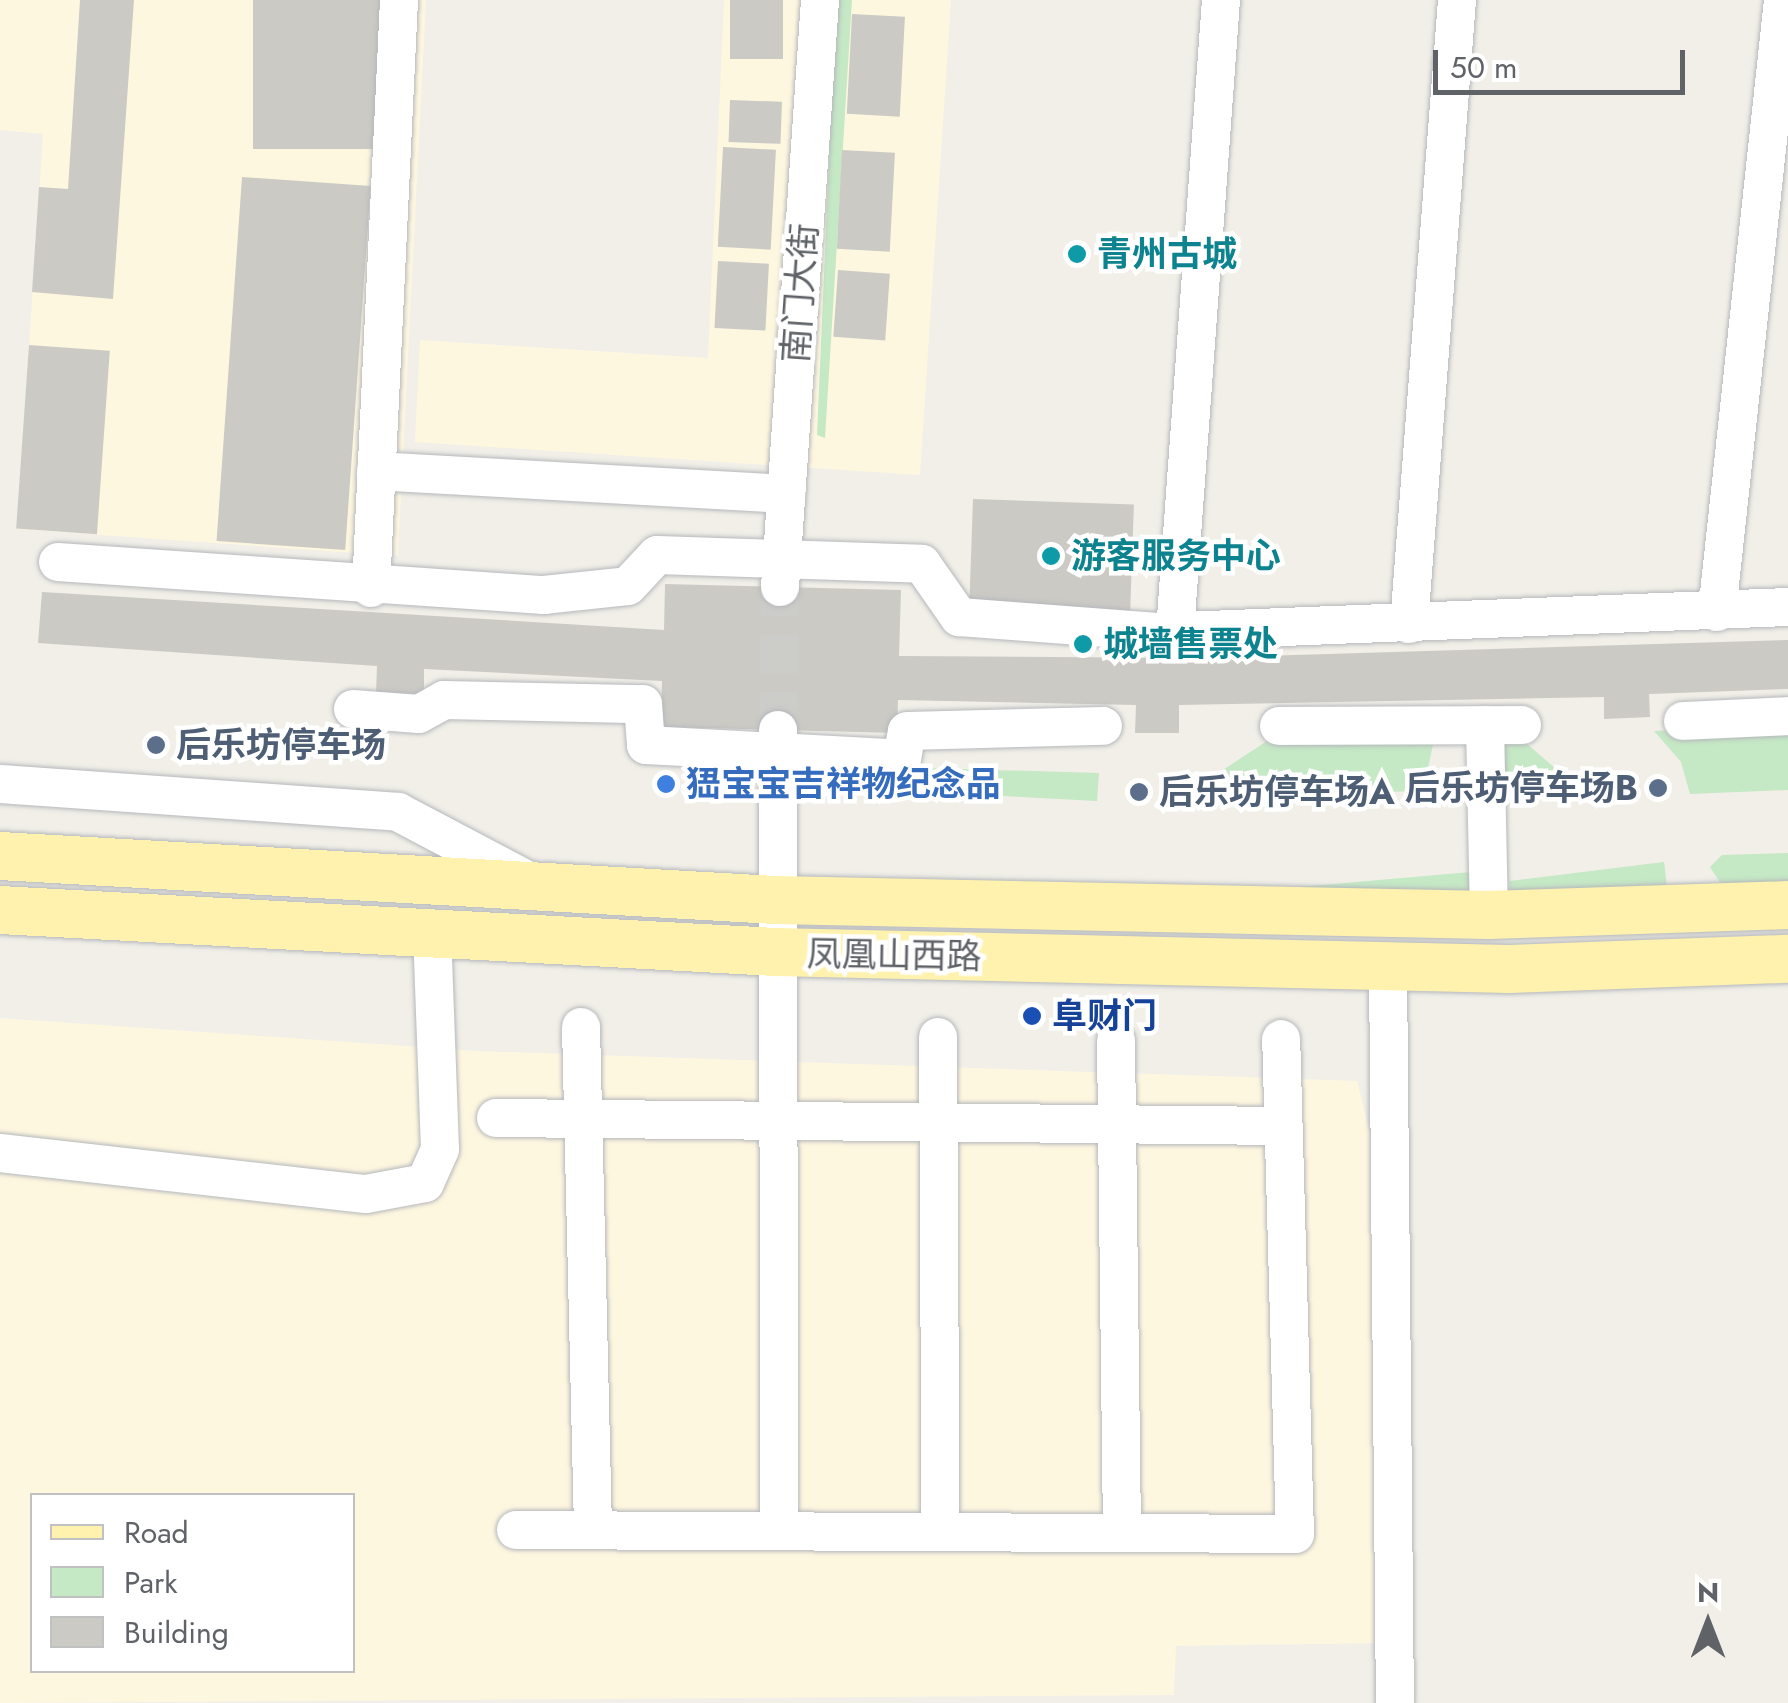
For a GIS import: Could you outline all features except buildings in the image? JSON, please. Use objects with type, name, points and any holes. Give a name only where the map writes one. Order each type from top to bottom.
[{"type":"main road","name":"凤凰山西路","points":[[0,856],[776,900],[1489,914],[1788,905]]},
{"type":"main road","name":"凤凰山西路","points":[[0,910],[775,952],[1388,967],[1788,958]]},
{"type":"street","points":[[371,588],[399,0]]},
{"type":"street","name":"南门大街","points":[[781,573],[820,0]]},
{"type":"street","points":[[1175,632],[1220,0]]},
{"type":"street","points":[[1409,624],[1457,0]]},
{"type":"street","points":[[1717,612],[1774,207],[1783,0]]},
{"type":"street","points":[[376,470],[786,494]]},
{"type":"street","points":[[58,562],[371,588],[544,595],[628,586],[657,555],[781,573],[922,564],[959,617],[1175,632],[1788,607]]},
{"type":"street","points":[[353,708],[418,714],[444,700],[643,704],[646,745],[777,741],[902,759],[907,730],[1102,726]]},
{"type":"street","points":[[1683,721],[1788,716]]},
{"type":"street","points":[[1279,726],[1504,725],[1489,914]]},
{"type":"street","points":[[777,741],[779,1531]]},
{"type":"street","points":[[0,784],[398,812],[542,888]]},
{"type":"street","points":[[0,1153],[366,1194],[425,1183],[440,1148],[432,931]]},
{"type":"street","points":[[1388,967],[1394,1703]]},
{"type":"street","points":[[581,1026],[593,1530]]},
{"type":"street","points":[[938,1037],[941,1532]]},
{"type":"street","points":[[1116,1040],[1122,1533]]},
{"type":"street","points":[[516,1530],[1295,1534],[1281,1040]]},
{"type":"street","points":[[496,1118],[1284,1126]]},
{"type":"shaded area","points":[[0,0],[426,0],[398,556],[17,529],[43,134],[0,130]]},
{"type":"shaded area","points":[[724,0],[951,0],[920,475],[415,442],[420,340],[708,358]]},
{"type":"shaded area","points":[[0,1018],[477,1051],[1357,1081],[1374,1149],[1383,1643],[1176,1646],[1174,1695],[0,1703]]},
{"type":"green space","points":[[836,0],[852,0],[825,438],[817,435]]},
{"type":"green space","points":[[1788,726],[1788,790],[1690,794],[1681,762],[1654,731]]},
{"type":"green space","points":[[1518,736],[1556,769],[1615,782],[1487,790],[1487,737]]},
{"type":"green space","points":[[1434,740],[1423,791],[1182,797],[1267,741]]},
{"type":"green space","points":[[927,768],[1099,773],[1097,801],[927,792]]},
{"type":"green space","points":[[1788,853],[1788,882],[1721,884],[1710,867],[1722,855]]},
{"type":"green space","points":[[1664,862],[1667,885],[1512,904],[1509,881]]},
{"type":"green space","points":[[1471,872],[1473,895],[1177,921],[1175,898]]},
{"type":"tunnel","points":[[778,730],[780,587]]},
{"type":"place","name":"青州古城","points":[[1077,254]]},
{"type":"place","name":"游客服务中心","points":[[1051,556]]},
{"type":"place","name":"城墙售票处","points":[[1083,644]]},
{"type":"place","name":"后乐坊停车场","points":[[156,745]]},
{"type":"place","name":"峱宝宝吉祥物纪念品","points":[[666,784]]},
{"type":"place","name":"后乐坊停车场B","points":[[1658,788]]},
{"type":"place","name":"后乐坊停车场A","points":[[1139,792]]},
{"type":"place","name":"阜财门","points":[[1032,1016]]}]
